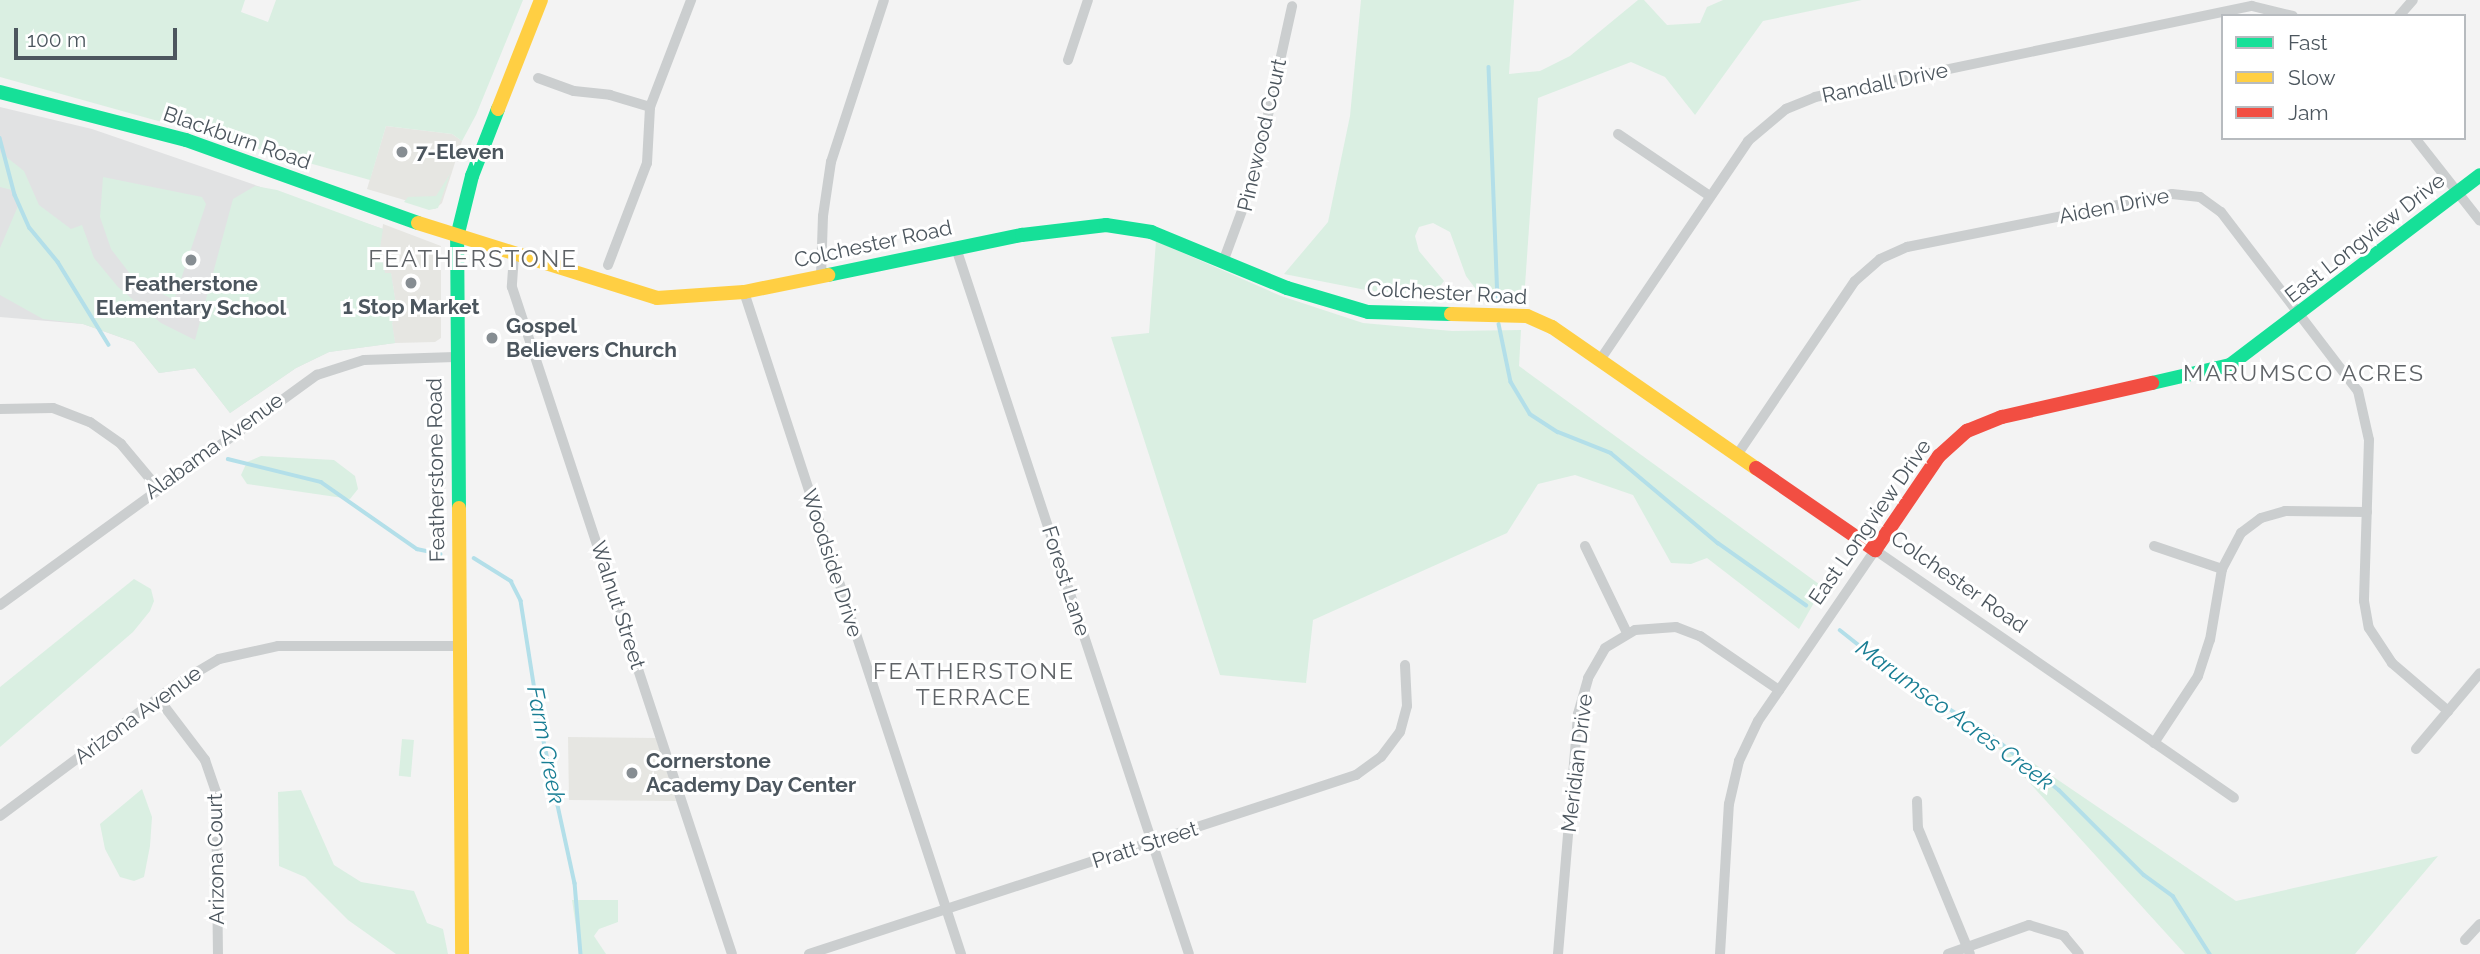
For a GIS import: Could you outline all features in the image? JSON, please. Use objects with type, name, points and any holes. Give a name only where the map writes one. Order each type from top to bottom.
[{"type":"street","name":"Featherstone Road","points":[[462,954],[455,357],[457,237],[472,176],[541,0]]},
{"type":"street","points":[[608,265],[646,163],[650,107],[691,0]]},
{"type":"street","points":[[821,276],[822,216],[831,162],[884,0]]},
{"type":"street","points":[[1068,60],[1088,0]]},
{"type":"street","points":[[2401,14],[2413,0]]},
{"type":"street","name":"Pinewood Court","points":[[1223,262],[1254,178],[1292,6]]},
{"type":"street","name":"Randall Drive","points":[[1600,360],[1710,196],[1760,128],[1786,109],[1815,97],[2252,6],[2285,14]]},
{"type":"street","points":[[538,78],[574,91],[610,95],[650,107]]},
{"type":"street","name":"Blackburn Road","points":[[0,92],[186,140],[457,237]]},
{"type":"street","points":[[1618,134],[1710,196]]},
{"type":"street","points":[[2417,140],[2480,221]]},
{"type":"street","name":"East Longview Drive","points":[[1720,954],[1732,785],[1749,739],[1779,690],[1939,456],[1968,431],[2002,417],[2210,373],[2249,354],[2480,175]]},
{"type":"street","name":"Aiden Drive","points":[[1737,455],[1855,281],[1880,259],[1907,247],[2186,194],[2221,212],[2350,376],[2364,407],[2369,440],[2364,601],[2369,628],[2386,656],[2448,711]]},
{"type":"street","name":"Colchester Road","points":[[457,237],[657,298],[744,292],[956,248],[1106,225],[1151,232],[1287,288],[1368,312],[1527,316],[1600,360],[2234,798]]},
{"type":"street","name":"Forest Lane","points":[[956,248],[1189,954]]},
{"type":"street","name":"Walnut Street","points":[[514,255],[512,286],[732,954]]},
{"type":"street","name":"Woodside Drive","points":[[744,292],[961,954]]},
{"type":"street","name":"Alabama Avenue","points":[[0,605],[157,488],[317,375],[364,360],[455,357]]},
{"type":"street","points":[[0,409],[53,408],[90,422],[121,444],[157,488]]},
{"type":"street","points":[[2154,743],[2189,693],[2205,658],[2222,569],[2241,533],[2274,513],[2367,512]]},
{"type":"street","points":[[1585,546],[1627,633]]},
{"type":"street","points":[[2154,546],[2222,569]]},
{"type":"street","name":"Meridian Drive","points":[[1558,954],[1581,696],[1597,659],[1627,633],[1662,626],[1690,631],[1779,690]]},
{"type":"street","name":"Arizona Avenue","points":[[0,817],[158,698],[219,659],[262,649],[458,646]]},
{"type":"street","name":"Pratt Street","points":[[809,954],[1152,843],[1369,767],[1392,746],[1405,718],[1405,665]]},
{"type":"street","points":[[2416,749],[2480,673]]},
{"type":"street","name":"Arizona Court","points":[[158,698],[205,760],[216,792],[218,954]]},
{"type":"street","points":[[1917,801],[1918,828],[1969,950]]},
{"type":"street","points":[[2465,940],[2480,924]]},
{"type":"street","points":[[1948,954],[1969,950],[2029,925],[2053,930],[2080,954]]},
{"type":"shaded area","name":"Featherstone Elementary School","points":[[0,107],[92,129],[383,229],[380,248],[385,273],[391,273],[397,312],[392,323],[395,343],[329,352],[296,368],[230,413],[195,368],[159,373],[134,342],[83,324],[0,317]]},
{"type":"shaded area","points":[[386,126],[452,134],[462,141],[442,203],[435,209],[367,189]]},
{"type":"shaded area","points":[[383,224],[441,246],[441,338],[435,342],[395,343],[392,323],[397,311],[391,273],[385,274],[380,248]]},
{"type":"shaded area","points":[[568,737],[656,738],[676,801],[569,800]]},
{"type":"green space","points":[[0,0],[245,0],[241,12],[268,22],[276,0],[523,0],[476,115],[462,141],[452,134],[386,126],[370,180],[0,77]]},
{"type":"green space","points":[[1361,0],[1514,0],[1509,74],[1540,71],[1570,56],[1638,0],[1644,0],[1667,25],[1700,23],[1707,7],[1723,0],[1862,0],[1763,21],[1695,115],[1665,77],[1631,62],[1538,98],[1524,300],[1481,296],[1466,276],[1450,232],[1433,223],[1419,227],[1415,236],[1419,251],[1444,281],[1434,294],[1371,291],[1284,274],[1328,222],[1350,116]]},
{"type":"green space","name":"Featherstone Elementary School","points":[[0,152],[24,171],[39,205],[71,229],[82,225],[94,258],[118,287],[161,323],[195,340],[233,199],[255,186],[277,190],[383,229],[380,248],[385,273],[391,273],[397,312],[392,323],[395,343],[329,352],[296,368],[230,413],[195,368],[159,373],[134,342],[83,324],[43,319],[0,295],[0,248],[18,206],[16,191],[0,187]]},
{"type":"green space","points":[[450,174],[438,208],[429,210],[404,202],[408,197],[436,196]]},
{"type":"green space","points":[[103,177],[202,197],[206,204],[174,300],[134,279],[111,249],[100,217]]},
{"type":"green space","points":[[1156,241],[1281,296],[1363,323],[1452,331],[1521,330],[1519,366],[1823,587],[1799,629],[1707,558],[1691,564],[1671,563],[1633,495],[1575,475],[1538,484],[1507,533],[1313,620],[1306,683],[1220,675],[1111,337],[1149,333]]},
{"type":"green space","points":[[261,456],[334,460],[355,476],[358,489],[350,499],[247,484],[241,475],[247,462]]},
{"type":"green space","points":[[134,579],[151,589],[154,601],[150,611],[133,632],[0,747],[0,687]]},
{"type":"green space","points":[[1977,725],[2236,901],[2438,856],[2355,954],[2185,954]]},
{"type":"green space","points":[[402,739],[414,740],[411,777],[399,776]]},
{"type":"green space","points":[[142,789],[152,817],[150,846],[144,877],[134,881],[120,877],[105,849],[100,824]]},
{"type":"green space","points":[[301,790],[334,865],[361,882],[414,891],[427,923],[443,929],[448,954],[396,954],[348,920],[305,877],[279,866],[278,792]]},
{"type":"green space","points":[[572,900],[618,900],[618,922],[599,929],[594,936],[606,954],[580,954]]},
{"type":"waterway","name":"Marumsco Acres Creek","points":[[1489,67],[1498,304]]},
{"type":"waterway","name":"Farm Creek","points":[[0,138],[15,195],[30,228],[58,262],[109,345]]},
{"type":"waterway","name":"Marumsco Acres Creek","points":[[1499,324],[1511,382],[1530,414],[1558,432],[1611,453],[1718,543],[1806,605]]},
{"type":"waterway","name":"Farm Creek","points":[[228,459],[321,482],[417,549],[440,554]]},
{"type":"waterway","name":"Farm Creek","points":[[474,558],[511,581],[521,601],[540,723],[575,883],[581,954]]},
{"type":"waterway","name":"Marumsco Acres Creek","points":[[1840,630],[1899,677],[1992,736],[2059,790],[2144,875],[2173,896],[2210,954]]},
{"type":"traffic: fast","points":[[0,92],[186,140],[418,223]]},
{"type":"traffic: fast","points":[[459,508],[457,237],[472,176],[498,109]]},
{"type":"traffic: fast","points":[[2152,383],[2230,365],[2480,175]]},
{"type":"traffic: fast","points":[[828,275],[1022,235],[1106,225],[1151,232],[1287,288],[1368,312],[1451,314]]},
{"type":"traffic: slow","points":[[498,109],[541,0]]},
{"type":"traffic: slow","points":[[418,223],[657,298],[744,292],[828,275]]},
{"type":"traffic: slow","points":[[1451,314],[1527,316],[1552,327],[1756,468]]},
{"type":"traffic: slow","points":[[459,508],[462,954]]},
{"type":"traffic: jam","points":[[1756,468],[1875,550],[1939,456],[1967,431],[2002,417],[2152,383]]},
{"type":"place","name":"7-Eleven","points":[[402,152]]},
{"type":"place","name":"Featherstone Elementary School","points":[[191,260]]},
{"type":"place","name":"1 Stop Market","points":[[411,283]]},
{"type":"place","name":"Gospel Believers Church","points":[[492,338]]},
{"type":"place","name":"Cornerstone Academy Day Center","points":[[632,773]]},
{"type":"district","name":"FEATHERSTONE","points":[[473,259]]},
{"type":"district","name":"MARUMSCO ACRES","points":[[2304,373]]},
{"type":"district","name":"FEATHERSTONE TERRACE","points":[[974,684]]}]
